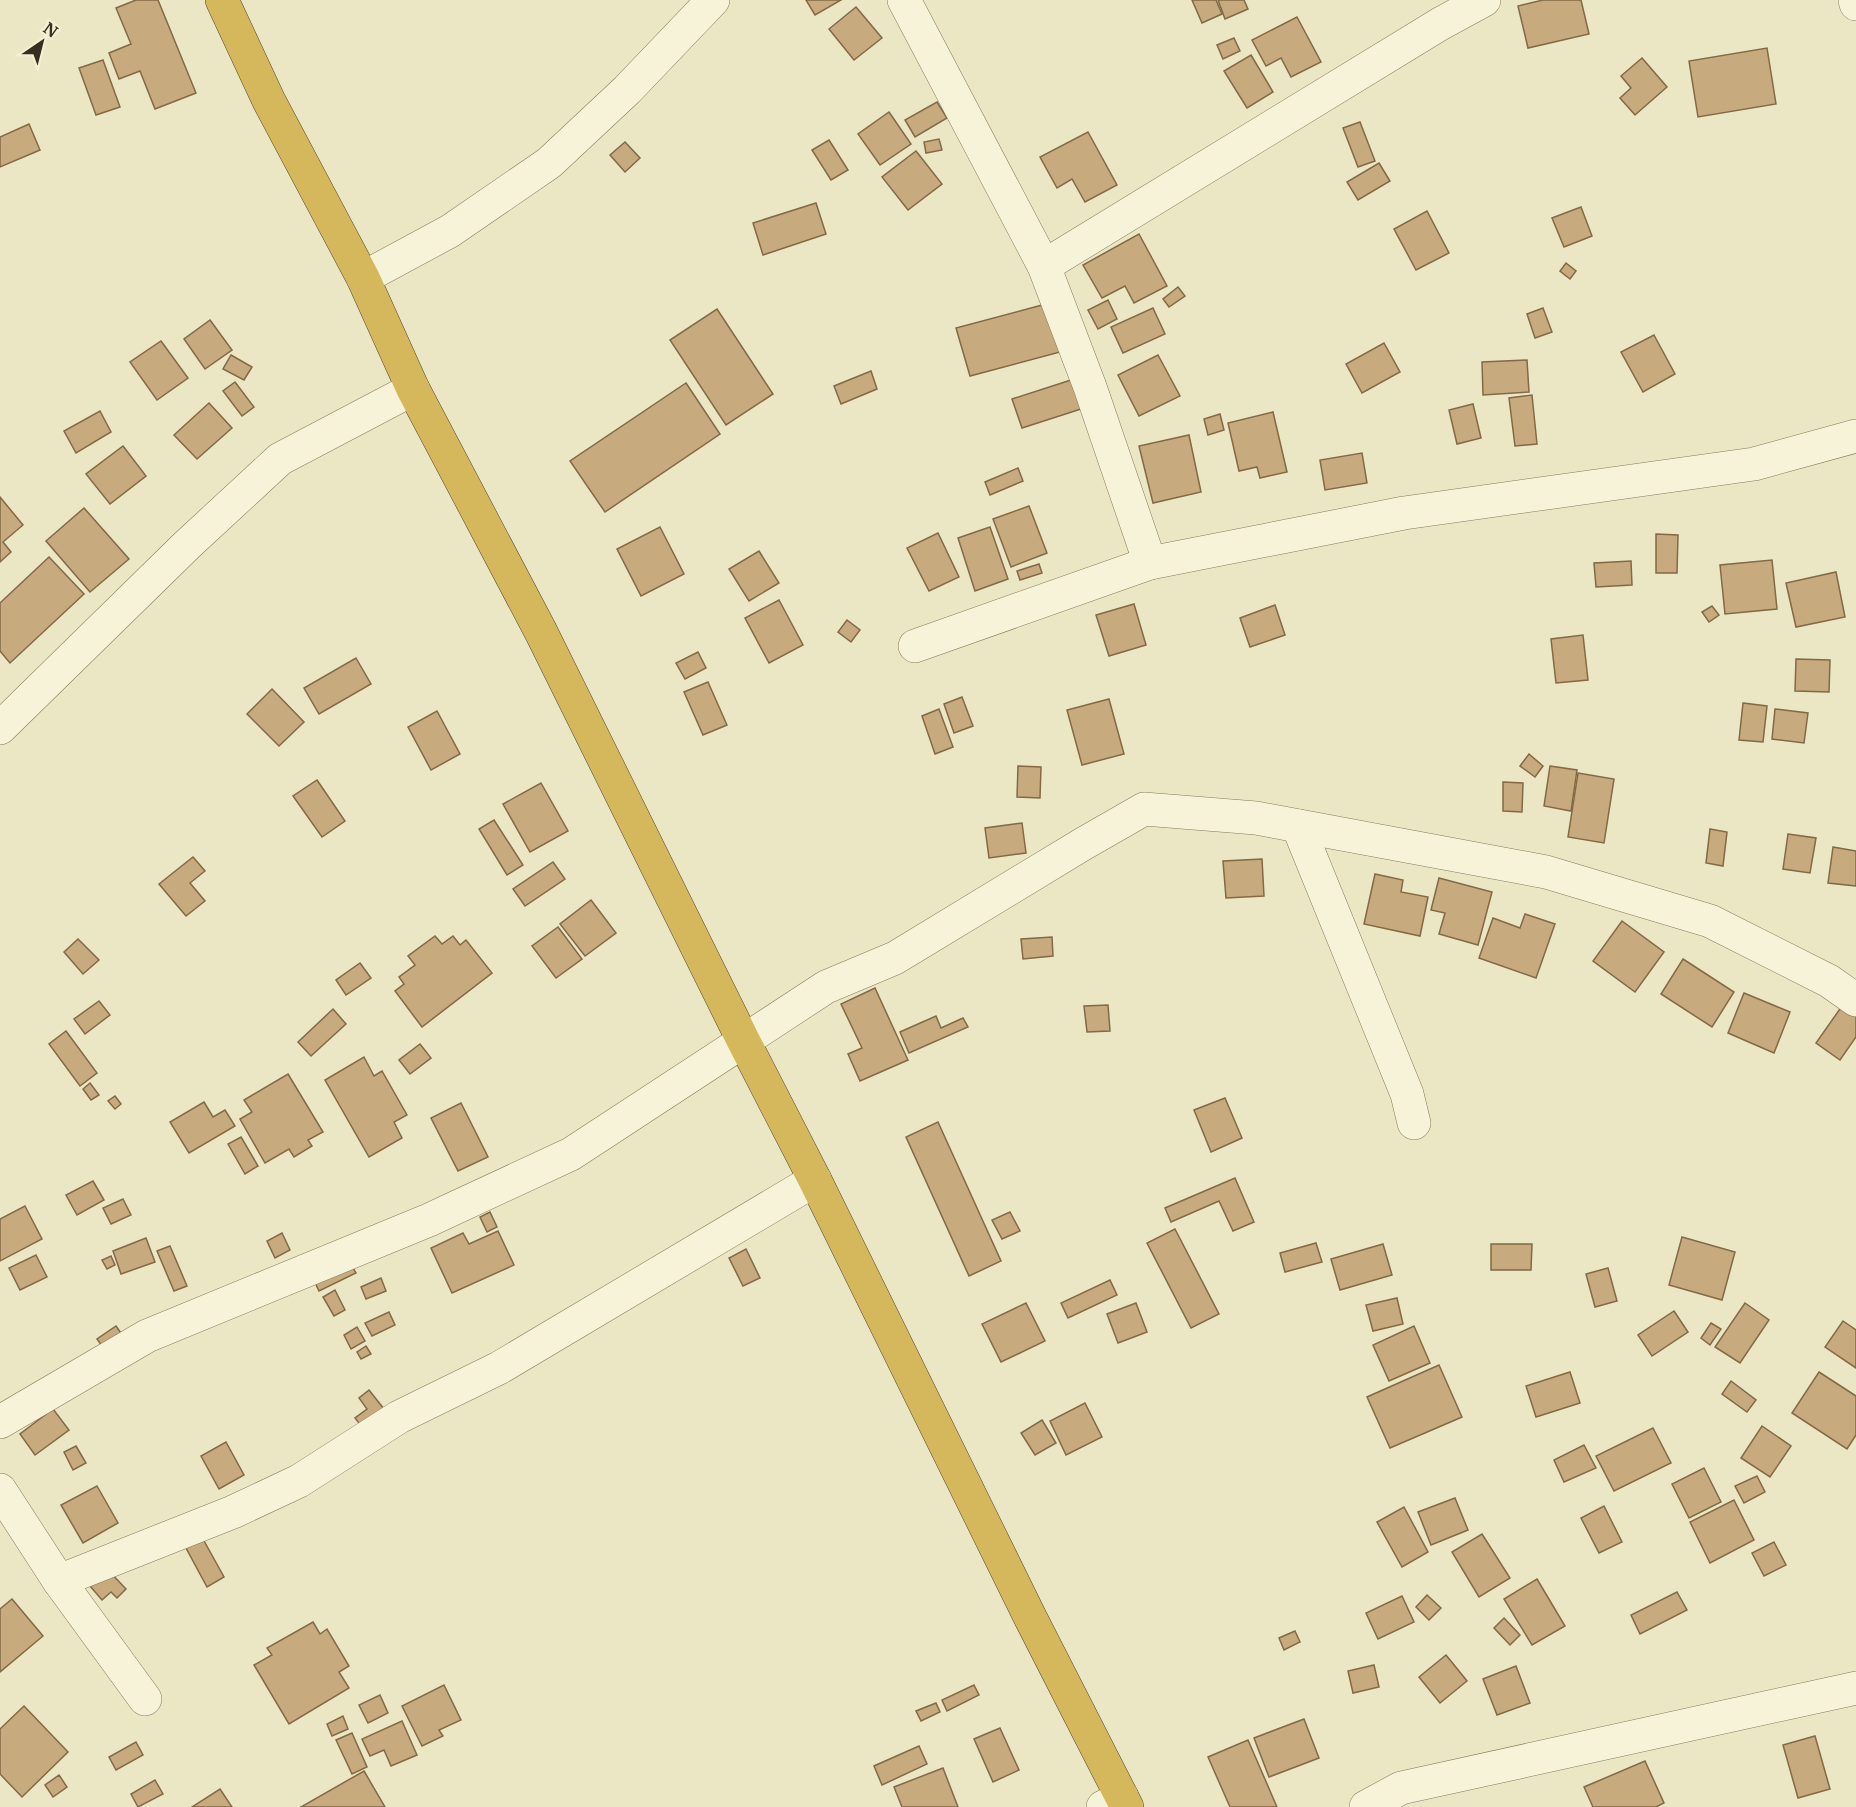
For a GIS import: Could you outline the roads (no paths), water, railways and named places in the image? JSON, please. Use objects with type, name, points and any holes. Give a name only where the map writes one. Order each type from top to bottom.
[{"type":"highway","points":[[222,0],[269,101],[363,278],[413,389],[541,632],[815,1180],[1030,1617],[1117,1804]]},
{"type":"street","points":[[363,278],[450,231],[549,163],[627,90],[713,0]]},
{"type":"street","points":[[904,0],[1044,266],[1090,387],[1150,563]]},
{"type":"street","points":[[1044,266],[1440,24],[1484,0]]},
{"type":"street","points":[[0,728],[280,459],[413,389]]},
{"type":"street","points":[[915,646],[1150,563],[1404,513],[1754,464],[1856,436]]},
{"type":"street","points":[[0,1422],[147,1336],[429,1220],[571,1154],[826,987],[896,958],[1144,809],[1256,818],[1546,872],[1710,921],[1829,981],[1856,1000]]},
{"type":"street","points":[[1298,826],[1407,1094],[1414,1123]]},
{"type":"street","points":[[58,1581],[232,1512],[299,1481],[399,1417],[499,1368],[815,1180]]},
{"type":"street","points":[[0,1490],[58,1581],[145,1699]]},
{"type":"street","points":[[1366,1807],[1401,1788],[1856,1688]]}]
